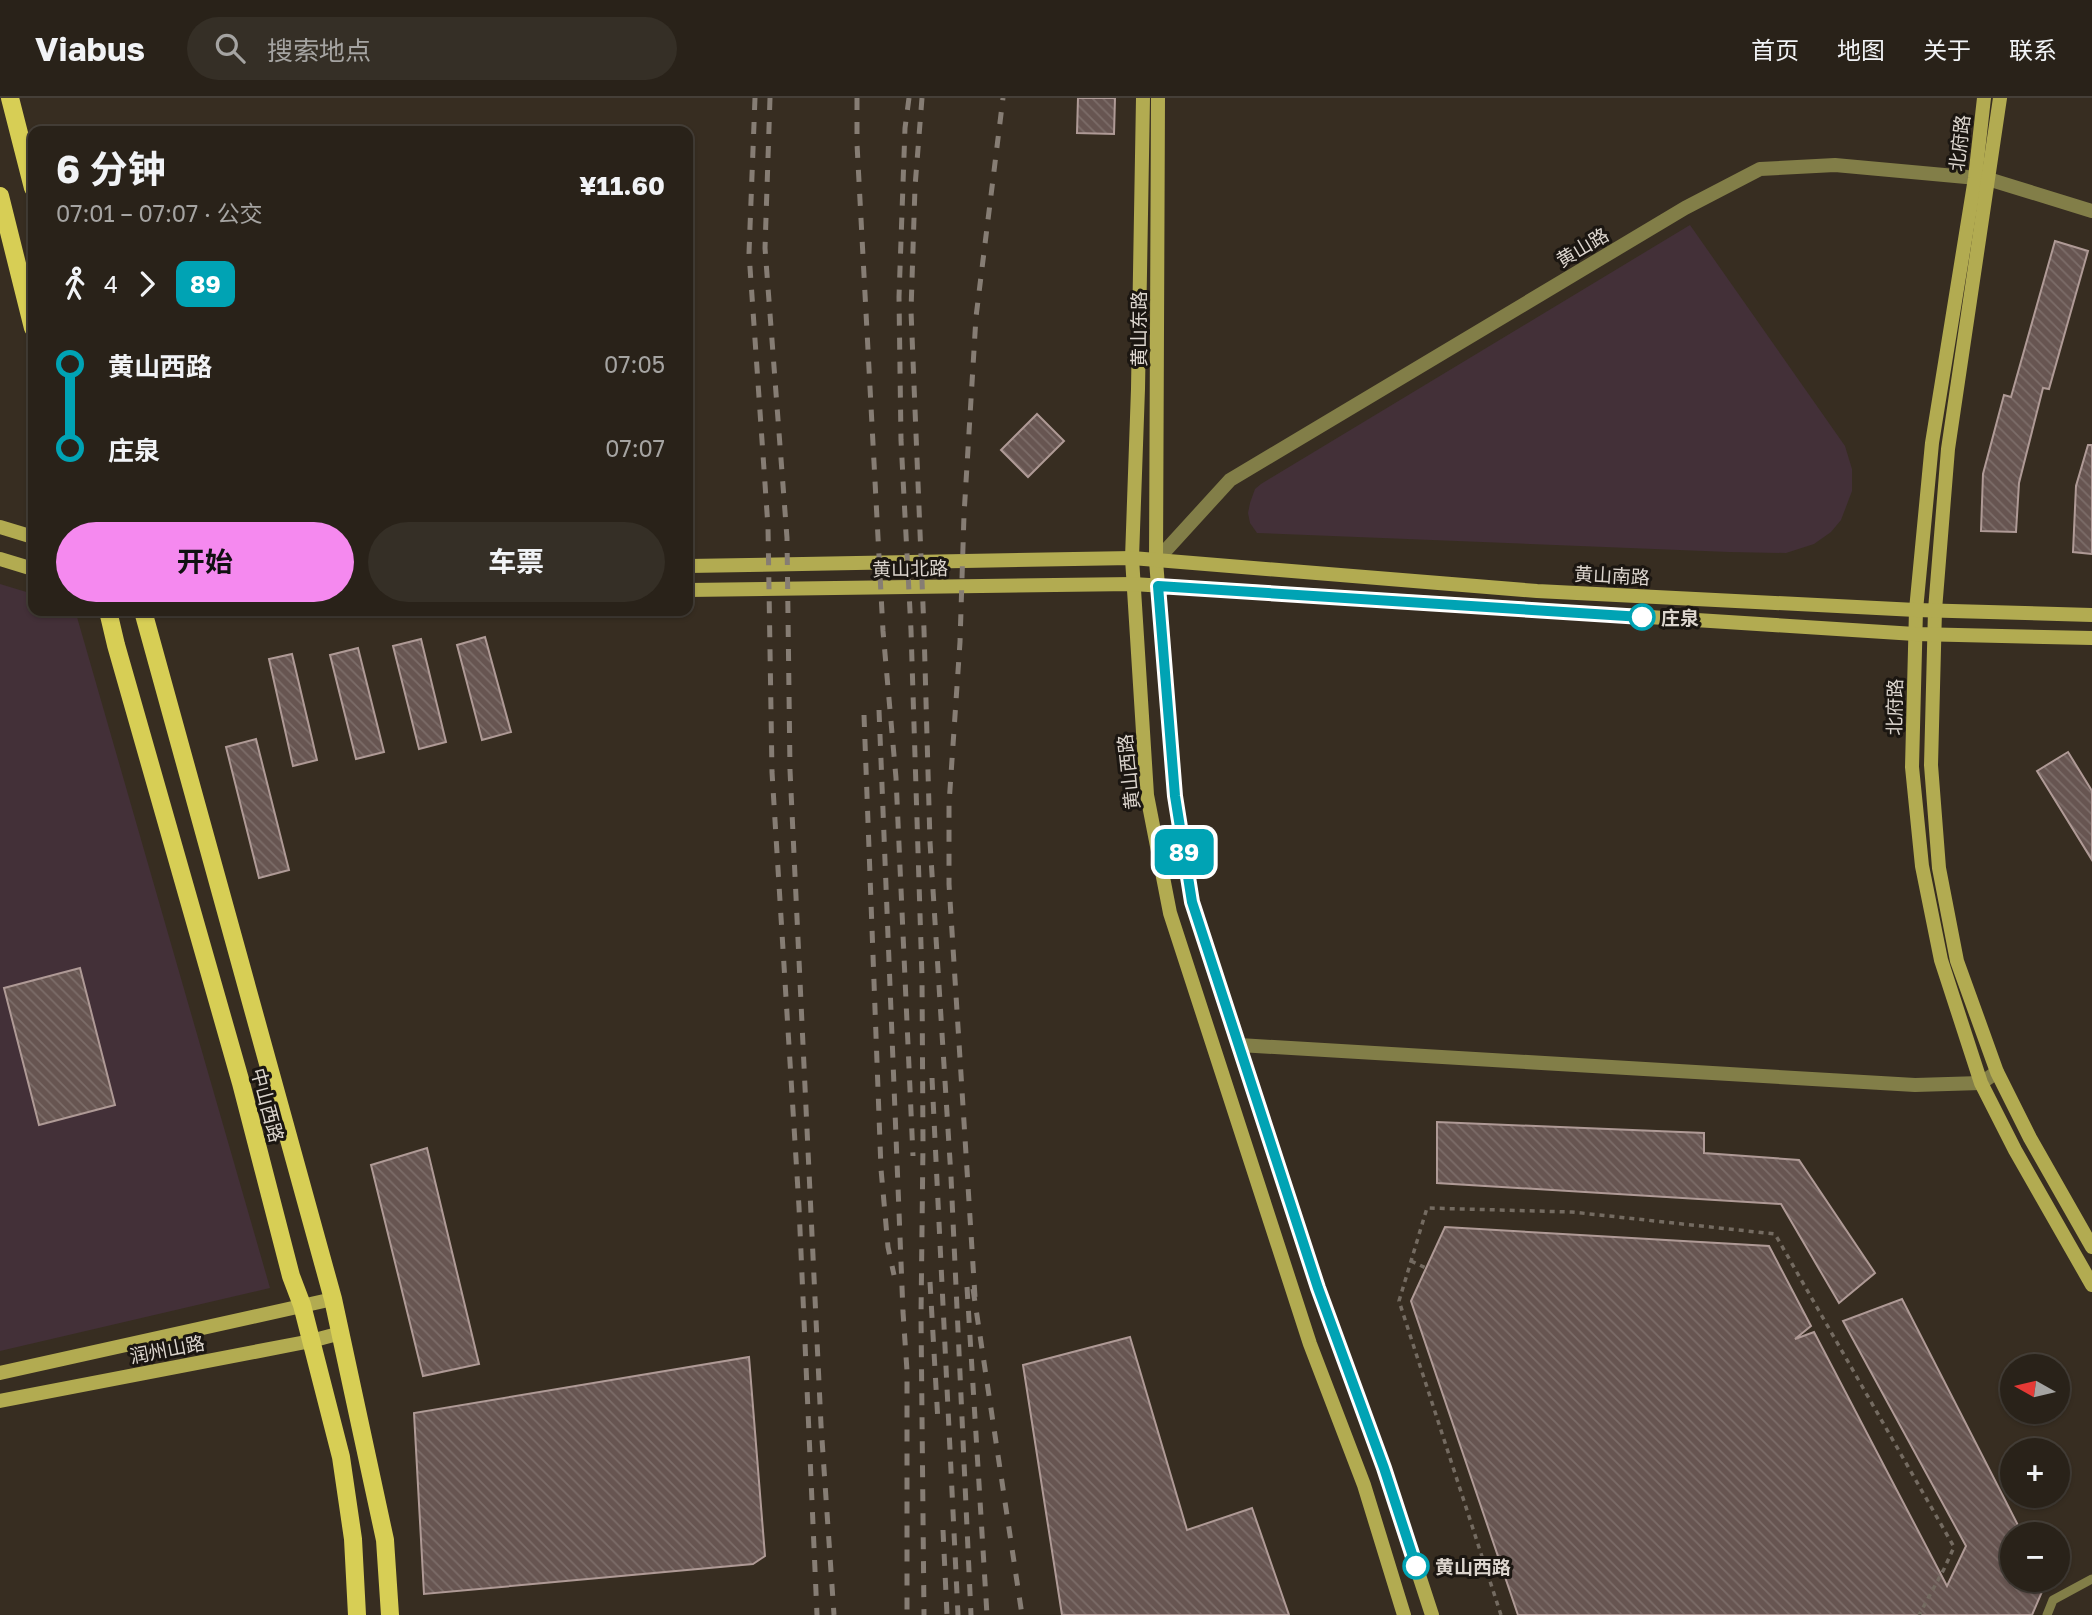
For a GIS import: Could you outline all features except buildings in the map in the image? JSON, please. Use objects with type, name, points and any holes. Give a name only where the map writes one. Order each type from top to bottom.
[{"type":"main road","points":[[10,98],[28,168]]},
{"type":"main road","name":"黄山东路","points":[[1132,558],[1139,376],[1143,98]]},
{"type":"main road","name":"黄山东路","points":[[1156,561],[1157,98]]},
{"type":"main road","name":"北府路","points":[[1984,98],[1982,178],[1948,449],[1936,610],[1931,765],[1939,868],[1957,961],[1997,1072],[2030,1138],[2092,1247]]},
{"type":"main road","name":"北府路","points":[[2000,98],[1982,178],[1932,443],[1916,610],[1912,767],[1922,866],[1941,960],[1982,1083],[2015,1150],[2092,1285]]},
{"type":"main road","points":[[0,196],[28,308]]},
{"type":"main road","points":[[0,527],[28,535]]},
{"type":"main road","name":"黄山南路","points":[[1132,558],[1538,591],[1916,610],[2092,615]]},
{"type":"main road","name":"黄山北路","points":[[693,566],[1132,558]]},
{"type":"main road","name":"黄山西路","points":[[1132,558],[1147,795],[1170,913],[1310,1344],[1364,1485],[1404,1615]]},
{"type":"main road","points":[[0,559],[28,567]]},
{"type":"main road","points":[[1156,561],[1175,796],[1192,902],[1318,1288],[1384,1468],[1432,1615]]},
{"type":"main road","name":"黄山南路","points":[[1133,584],[1915,634],[2092,638]]},
{"type":"main road","name":"黄山北路","points":[[693,590],[1133,584]]},
{"type":"main road","name":"中山西路","points":[[109,616],[241,1083],[341,1457],[353,1539],[357,1615]]},
{"type":"main road","name":"中山西路","points":[[144,616],[333,1299],[385,1540],[390,1615]]},
{"type":"main road","name":"润州山路","points":[[0,1373],[333,1299]]},
{"type":"main road","name":"润州山路","points":[[0,1401],[341,1333]]},
{"type":"street","name":"黄山路","points":[[1156,561],[1230,480],[1685,208],[1760,169],[1835,164],[1982,178],[2092,211]]},
{"type":"street","points":[[1239,1045],[1915,1085],[1982,1083],[1997,1072]]},
{"type":"lane","points":[[2047,1615],[2053,1600],[2092,1579]]},
{"type":"path","points":[[1501,1615],[1399,1301],[1427,1208],[1572,1212],[1775,1234],[1954,1547],[1919,1615]]},
{"type":"path","points":[[1411,1261],[1426,1268]]},
{"type":"shaded area","points":[[1690,225],[1845,446],[1852,469],[1852,491],[1841,520],[1831,532],[1814,544],[1786,553],[1729,552],[1257,533],[1250,523],[1250,503],[1255,489],[1261,484]]},
{"type":"shaded area","points":[[0,584],[28,592],[28,616],[77,617],[270,1288],[0,1351]]},
{"type":"railway","points":[[755,98],[749,253],[768,527],[772,772],[799,1207],[817,1615]]},
{"type":"railway","points":[[770,98],[765,248],[787,538],[790,770],[821,1425],[834,1615]]},
{"type":"railway","points":[[857,98],[857,144],[883,631],[896,778],[913,1156]]},
{"type":"railway","points":[[909,98],[905,128],[899,297],[901,440],[911,630],[922,977],[924,1615]]},
{"type":"railway","points":[[922,98],[915,187],[911,311],[930,842],[951,1177],[971,1615]]},
{"type":"railway","points":[[975,1297],[949,884],[949,804],[976,317],[1003,98]]},
{"type":"railway","points":[[879,710],[907,1371],[907,1615]]},
{"type":"railway","points":[[864,715],[881,1169],[888,1247],[894,1275]]},
{"type":"railway","points":[[932,1078],[958,1615]]},
{"type":"railway","points":[[930,1282],[938,1422]]},
{"type":"railway","points":[[967,1287],[987,1615]]},
{"type":"railway","points":[[973,1289],[1022,1615]]},
{"type":"railway","points":[[943,1530],[947,1615]]},
{"type":"bus line","name":"89","points":[[1416,1566],[1384,1468],[1318,1288],[1192,902],[1175,796],[1158,586],[1642,617]]},
{"type":"place","name":"庄泉","points":[[1642,617]]},
{"type":"place","name":"黄山西路","points":[[1416,1566]]}]
